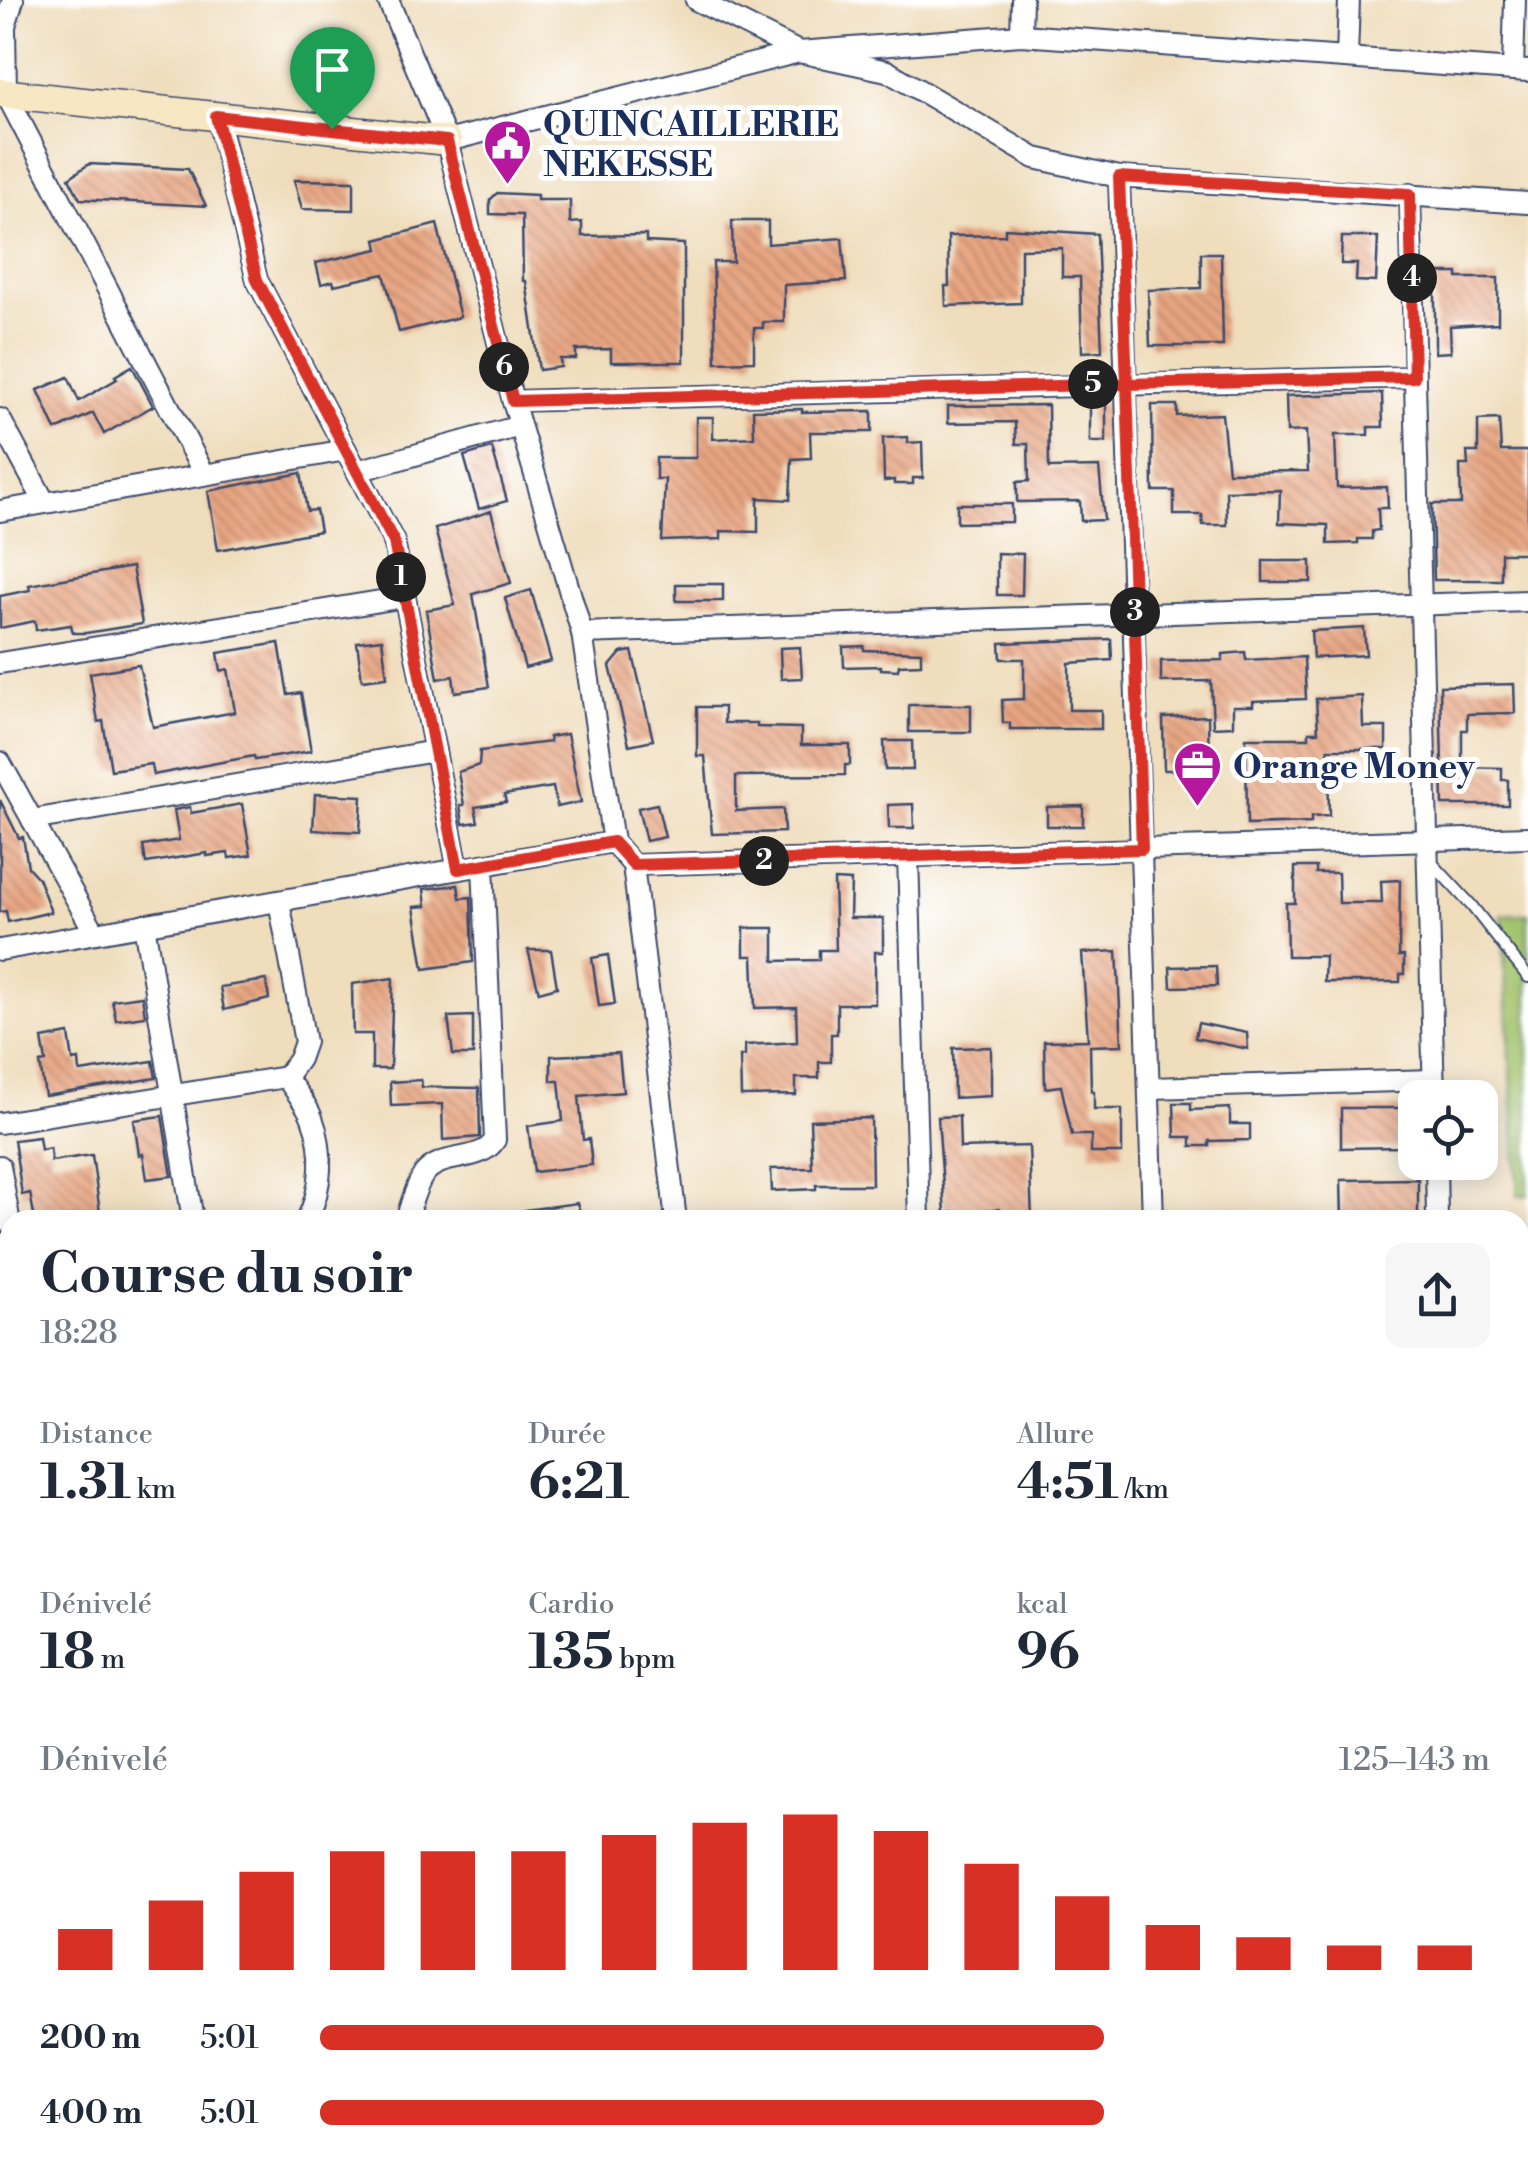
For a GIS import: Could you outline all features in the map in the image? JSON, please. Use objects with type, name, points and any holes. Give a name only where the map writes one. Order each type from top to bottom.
[{"type":"street","points":[[13,0],[5,26],[3,94],[204,474]]},
{"type":"street","points":[[388,0],[447,141],[513,401],[582,633],[613,842],[634,865],[675,1210]]},
{"type":"street","points":[[696,0],[799,52],[887,71],[1035,158],[1119,177],[1528,202]]},
{"type":"street","points":[[1021,35],[1022,0]]},
{"type":"street","points":[[1347,58],[1350,0]]},
{"type":"street","points":[[3,94],[447,141],[799,52],[1021,35],[1520,70],[1515,0]]},
{"type":"street","points":[[216,116],[257,280],[394,542],[458,869]]},
{"type":"street","points":[[1119,177],[1153,1210]]},
{"type":"street","points":[[1410,194],[1434,1080]]},
{"type":"street","points":[[513,401],[1414,377]]},
{"type":"street","points":[[0,419],[45,503]]},
{"type":"street","points":[[357,472],[520,426]]},
{"type":"street","points":[[0,510],[346,450]]},
{"type":"street","points":[[0,663],[405,598]]},
{"type":"street","points":[[582,633],[1528,601]]},
{"type":"street","points":[[32,820],[435,751]]},
{"type":"street","points":[[0,762],[95,933]]},
{"type":"street","points":[[634,865],[1142,849],[1427,850],[1528,837]]},
{"type":"street","points":[[0,950],[613,842]]},
{"type":"street","points":[[908,856],[918,1210]]},
{"type":"street","points":[[410,1210],[425,1174],[438,1162],[486,1150],[495,1140],[483,864]]},
{"type":"street","points":[[0,1123],[286,1077],[299,1060],[304,1042],[280,901]]},
{"type":"street","points":[[144,924],[191,1210]]},
{"type":"street","points":[[286,1077],[312,1116],[320,1157],[318,1197],[312,1210]]},
{"type":"street","points":[[1149,1088],[1398,1089]]},
{"type":"street","points":[[0,1166],[8,1210]]},
{"type":"street","points":[[1437,1180],[1438,1210]]},
{"type":"lane","points":[[1427,850],[1528,977]]},
{"type":"green space","points":[[1528,914],[1528,1195],[1518,1196],[1502,915]]},
{"type":"building","points":[[89,164],[188,169],[206,206],[80,199],[69,178]]},
{"type":"building","points":[[294,180],[354,181],[354,210],[302,209]]},
{"type":"building","points":[[497,193],[537,195],[537,200],[570,200],[570,223],[582,222],[582,236],[646,235],[646,242],[684,244],[684,362],[611,362],[611,349],[576,350],[576,359],[560,359],[561,367],[539,370],[523,281],[522,215],[490,214],[490,200]]},
{"type":"building","points":[[732,221],[768,221],[768,244],[842,238],[846,281],[784,285],[784,322],[763,322],[763,328],[754,328],[754,361],[716,362],[713,262],[733,262]]},
{"type":"building","points":[[437,224],[460,317],[399,332],[384,274],[334,285],[333,281],[321,284],[316,263],[378,249],[376,240]]},
{"type":"building","points":[[1005,228],[1097,234],[1102,351],[1082,352],[1080,277],[1062,277],[1062,248],[1021,249],[1021,303],[946,306],[948,236],[1005,235]]},
{"type":"building","points":[[1342,237],[1378,237],[1376,282],[1356,281],[1357,264],[1341,264]]},
{"type":"building","points":[[1201,253],[1221,253],[1223,346],[1150,346],[1148,290],[1201,288]]},
{"type":"building","points":[[1435,273],[1458,273],[1458,278],[1498,278],[1498,323],[1450,326],[1451,352],[1435,353]]},
{"type":"building","points":[[132,366],[153,406],[104,434],[93,413],[56,430],[38,390],[68,377],[79,401]]},
{"type":"building","points":[[1382,393],[1383,427],[1368,427],[1368,435],[1335,435],[1337,488],[1387,487],[1388,508],[1378,508],[1379,530],[1372,531],[1372,539],[1328,544],[1328,525],[1279,523],[1280,490],[1226,491],[1227,525],[1203,525],[1202,515],[1174,515],[1174,491],[1153,491],[1152,405],[1177,405],[1177,416],[1222,414],[1228,472],[1308,471],[1306,431],[1287,432],[1286,396]]},
{"type":"building","points":[[1090,404],[1106,404],[1106,442],[1090,442]]},
{"type":"building","points":[[1048,405],[1049,468],[1099,467],[1104,520],[1081,521],[1080,501],[1017,502],[1017,482],[1029,481],[1028,444],[1016,444],[1015,422],[948,423],[948,406]]},
{"type":"building","points":[[753,410],[872,411],[872,432],[810,432],[811,458],[792,459],[790,500],[758,498],[758,532],[721,531],[721,539],[662,541],[665,479],[656,479],[656,458],[696,458],[696,417],[713,417],[713,439],[754,437]]},
{"type":"building","points":[[1499,419],[1501,451],[1528,451],[1528,553],[1501,553],[1501,580],[1434,580],[1432,504],[1461,504],[1460,465],[1468,465],[1467,452],[1478,452],[1478,420]]},
{"type":"building","points":[[908,437],[908,443],[922,442],[923,478],[913,478],[913,484],[884,481],[883,438]]},
{"type":"building","points":[[492,448],[507,501],[479,509],[464,456]]},
{"type":"building","points":[[301,473],[307,511],[316,510],[320,531],[218,550],[208,491]]},
{"type":"building","points":[[957,504],[1012,504],[1012,522],[957,523]]},
{"type":"building","points":[[491,511],[511,583],[473,594],[489,687],[455,692],[453,676],[438,679],[426,610],[455,605],[435,529]]},
{"type":"building","points":[[997,553],[1023,554],[1022,595],[997,595]]},
{"type":"building","points":[[1263,561],[1311,561],[1311,582],[1263,582]]},
{"type":"building","points":[[132,567],[142,624],[86,633],[73,633],[71,625],[36,630],[35,621],[0,628],[0,596],[30,590],[29,585]]},
{"type":"building","points":[[676,584],[723,584],[723,601],[676,601]]},
{"type":"building","points":[[531,590],[551,661],[525,668],[505,598]]},
{"type":"building","points":[[1364,628],[1366,655],[1313,658],[1311,631]]},
{"type":"building","points":[[382,639],[387,677],[362,680],[357,642]]},
{"type":"building","points":[[1111,639],[1112,660],[1069,663],[1069,710],[1101,710],[1101,729],[1010,729],[1010,723],[1003,723],[1002,700],[1024,699],[1024,659],[1001,659],[1000,643]]},
{"type":"building","points":[[279,643],[288,695],[301,693],[311,751],[255,760],[254,756],[153,775],[151,764],[111,770],[90,673],[139,665],[153,727],[235,712],[228,669],[221,671],[218,653]]},
{"type":"building","points":[[864,646],[864,650],[921,652],[921,664],[899,665],[898,670],[881,666],[844,667],[843,647]]},
{"type":"building","points":[[800,647],[802,678],[781,679],[780,648]]},
{"type":"building","points":[[632,651],[653,740],[629,745],[610,666],[621,653]]},
{"type":"building","points":[[1245,652],[1246,660],[1304,657],[1306,699],[1253,701],[1253,706],[1233,706],[1233,726],[1213,727],[1211,681],[1161,682],[1161,661],[1223,660],[1223,654]]},
{"type":"building","points":[[1514,684],[1515,713],[1467,714],[1467,730],[1462,730],[1462,767],[1502,768],[1502,780],[1508,780],[1508,805],[1443,805],[1440,686]]},
{"type":"building","points":[[1362,696],[1363,727],[1386,727],[1386,749],[1328,749],[1329,816],[1311,817],[1311,823],[1247,825],[1246,738],[1309,738],[1309,732],[1318,732],[1316,699]]},
{"type":"building","points":[[909,705],[971,705],[971,732],[909,732]]},
{"type":"building","points":[[697,707],[724,707],[724,723],[801,728],[801,745],[850,745],[850,765],[845,765],[845,775],[736,776],[736,811],[783,809],[784,832],[712,834],[705,756],[697,756]]},
{"type":"building","points":[[1208,716],[1209,770],[1164,770],[1163,718]]},
{"type":"building","points":[[567,734],[581,802],[557,807],[553,787],[504,795],[506,802],[475,807],[478,822],[463,824],[458,772],[479,765],[480,751],[550,742],[549,737]]},
{"type":"building","points":[[884,741],[912,741],[913,770],[885,770]]},
{"type":"building","points":[[315,794],[362,796],[360,832],[313,830]]},
{"type":"building","points":[[0,800],[19,838],[23,837],[28,867],[38,878],[51,912],[8,922],[6,911],[0,912]]},
{"type":"building","points":[[242,804],[251,855],[229,858],[228,853],[207,853],[146,863],[143,846],[179,840],[174,810],[190,807],[191,813]]},
{"type":"building","points":[[657,804],[665,837],[646,841],[638,808]]},
{"type":"building","points":[[913,804],[914,828],[889,828],[888,805]]},
{"type":"building","points":[[1083,806],[1083,826],[1047,826],[1047,807]]},
{"type":"building","points":[[1295,867],[1316,867],[1316,873],[1338,873],[1339,903],[1382,903],[1381,881],[1400,880],[1399,956],[1404,956],[1404,974],[1400,974],[1400,982],[1324,982],[1325,956],[1287,956],[1286,903],[1295,903]]},
{"type":"building","points":[[834,880],[851,881],[850,918],[883,918],[883,952],[875,952],[875,1004],[837,1004],[837,1034],[831,1034],[831,1062],[819,1062],[819,1078],[796,1078],[796,1095],[741,1096],[740,1056],[745,1056],[745,1045],[797,1042],[796,1007],[755,1008],[753,956],[744,956],[744,928],[774,928],[774,961],[819,960],[819,950],[836,950]]},
{"type":"building","points":[[458,885],[460,898],[471,897],[473,962],[424,969],[414,907],[426,906],[424,889]]},
{"type":"building","points":[[528,950],[551,950],[557,987],[539,992]]},
{"type":"building","points":[[1117,951],[1122,1045],[1090,1046],[1091,1091],[1094,1109],[1122,1109],[1122,1153],[1091,1153],[1091,1135],[1072,1135],[1061,1086],[1045,1088],[1044,1041],[1088,1040],[1082,953]]},
{"type":"building","points":[[608,955],[615,1004],[599,1006],[592,958]]},
{"type":"building","points":[[1216,966],[1217,986],[1171,987],[1170,967]]},
{"type":"building","points":[[393,978],[390,1069],[372,1069],[372,1034],[353,1034],[352,984]]},
{"type":"building","points":[[266,980],[269,999],[224,1010],[220,987]]},
{"type":"building","points":[[142,996],[145,1016],[116,1020],[112,1000]]},
{"type":"building","points":[[473,1016],[473,1055],[453,1055],[448,1017]]},
{"type":"building","points":[[1198,1023],[1247,1033],[1248,1049],[1195,1038]]},
{"type":"building","points":[[69,1034],[73,1061],[79,1060],[80,1072],[153,1061],[156,1078],[45,1096],[40,1063],[46,1062],[42,1039]]},
{"type":"building","points":[[991,1047],[991,1096],[954,1098],[953,1048]]},
{"type":"building","points":[[619,1053],[623,1092],[579,1096],[583,1140],[589,1139],[592,1165],[534,1172],[528,1126],[563,1121],[559,1081],[551,1081],[551,1056]]},
{"type":"building","points":[[421,1080],[422,1087],[479,1088],[480,1137],[443,1140],[442,1104],[391,1106],[390,1082]]},
{"type":"building","points":[[1174,1103],[1191,1103],[1191,1110],[1230,1108],[1230,1124],[1250,1124],[1250,1140],[1209,1141],[1209,1146],[1191,1146],[1191,1137],[1175,1137]]},
{"type":"building","points":[[1341,1108],[1398,1108],[1398,1147],[1341,1148]]},
{"type":"building","points":[[162,1116],[172,1176],[147,1179],[134,1120]]},
{"type":"building","points":[[959,1116],[960,1148],[1029,1146],[1032,1210],[945,1210],[938,1117]]},
{"type":"building","points":[[871,1118],[872,1185],[816,1185],[816,1189],[772,1191],[771,1169],[812,1168],[810,1120]]},
{"type":"building","points":[[39,1137],[41,1150],[50,1148],[51,1161],[92,1155],[100,1210],[33,1210],[30,1193],[22,1195],[14,1140]]},
{"type":"building","points":[[1341,1180],[1418,1180],[1418,1210],[1342,1210]]},
{"type":"building","points":[[577,1203],[579,1210],[524,1210]]},
{"type":"place","name":"QUINCAILLERIE NEKESSE","points":[[508,186]]},
{"type":"place","name":"Orange Money","points":[[1198,808]]},
{"type":"route","points":[[332,129],[216,116],[257,280],[394,542],[458,869],[613,842],[634,865],[1142,849],[1127,384],[1414,377],[1410,194],[1119,177],[1127,384],[513,401],[447,141],[332,129]]}]
